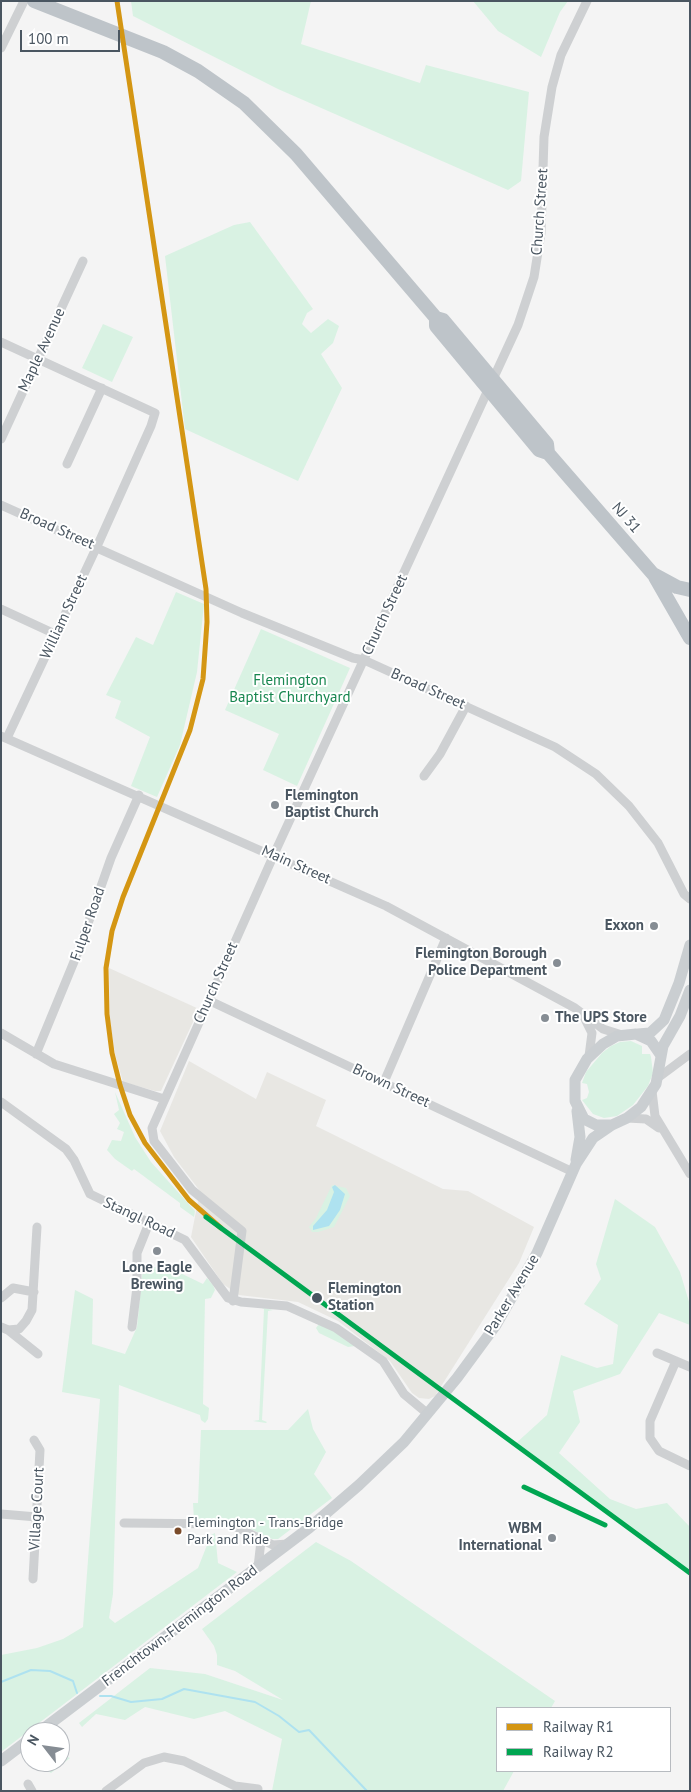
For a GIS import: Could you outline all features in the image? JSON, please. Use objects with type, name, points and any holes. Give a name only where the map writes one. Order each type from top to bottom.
[{"type":"highway","name":"NJ 31","points":[[34,1],[164,52],[229,91],[283,140],[436,318],[443,320],[491,386],[547,444],[548,453],[653,574],[667,596],[690,613]]},
{"type":"highway","name":"NJ 31","points":[[653,574],[676,587],[690,590]]},
{"type":"highway","points":[[667,596],[690,638]]},
{"type":"main road","points":[[690,946],[679,983],[664,1020],[650,1033],[623,1035],[608,1040],[589,1056],[579,1071],[574,1085],[576,1107],[588,1122],[601,1126],[612,1125],[627,1118],[641,1107],[652,1092],[659,1077],[660,1055],[682,1011],[690,990]]},
{"type":"main road","points":[[636,1034],[651,1041],[660,1055]]},
{"type":"main road","name":"Parker Avenue","points":[[575,1168],[580,1130],[576,1107]]},
{"type":"main road","name":"Parker Avenue","points":[[428,1414],[475,1354],[513,1296],[538,1252],[575,1168],[593,1138],[612,1125]]},
{"type":"main road","name":"Frenchtown-Flemington Road","points":[[52,1722],[288,1544],[360,1485],[428,1414]]},
{"type":"main road","points":[[1,1761],[20,1747]]},
{"type":"street","points":[[1,48],[24,1]]},
{"type":"street","name":"Church Street","points":[[233,1301],[242,1231],[192,1190],[154,1141],[152,1128],[274,855],[518,325],[534,277],[541,233],[544,137],[552,87],[561,55],[587,1]]},
{"type":"street","name":"Maple Avenue","points":[[1,439],[83,261]]},
{"type":"street","points":[[1,342],[102,388],[67,464]]},
{"type":"street","name":"William Street","points":[[4,737],[97,547],[152,426],[155,413],[102,388]]},
{"type":"street","name":"Broad Street","points":[[1,505],[242,612],[352,658],[364,660],[555,747],[596,774],[629,806],[648,830],[684,894],[690,899]]},
{"type":"street","points":[[1,609],[55,634]]},
{"type":"street","points":[[424,776],[440,754],[466,706]]},
{"type":"street","name":"Main Street","points":[[4,737],[66,763],[131,794],[139,795],[386,906],[581,1012],[603,1029],[623,1035]]},
{"type":"street","name":"Fulper Road","points":[[36,1054],[78,952],[111,858],[139,795]]},
{"type":"street","points":[[384,1082],[446,938]]},
{"type":"street","name":"Brown Street","points":[[208,1000],[575,1168]]},
{"type":"street","points":[[581,1012],[592,1033],[589,1056]]},
{"type":"street","points":[[1,1033],[54,1064],[164,1099]]},
{"type":"street","points":[[660,1055],[672,1058],[688,1054]]},
{"type":"street","points":[[659,1077],[688,1054]]},
{"type":"street","points":[[652,1092],[652,1108],[664,1132],[690,1174]]},
{"type":"street","name":"Stangl Road","points":[[1,1102],[66,1149],[74,1160],[90,1194],[185,1240],[224,1294],[233,1301]]},
{"type":"street","points":[[627,1118],[646,1119],[664,1132]]},
{"type":"street","points":[[132,1327],[137,1287],[138,1253],[149,1223]]},
{"type":"street","points":[[5,1329],[19,1329],[32,1310],[37,1226]]},
{"type":"street","points":[[1,1298],[12,1288],[34,1292]]},
{"type":"street","points":[[233,1301],[282,1304],[336,1328],[383,1362],[404,1394],[428,1414]]},
{"type":"street","points":[[5,1329],[38,1354]]},
{"type":"street","points":[[657,1353],[690,1368]]},
{"type":"street","points":[[676,1361],[650,1421],[650,1438],[659,1451],[690,1466]]},
{"type":"street","name":"Village Court","points":[[33,1579],[40,1450],[34,1440]]},
{"type":"street","points":[[1,1514],[37,1516]]},
{"type":"street","points":[[124,1523],[230,1524],[254,1534],[262,1541],[273,1545],[288,1544]]},
{"type":"street","points":[[258,1567],[262,1541]]},
{"type":"street","points":[[106,1791],[144,1763],[164,1757],[184,1761],[235,1786],[258,1789]]},
{"type":"shaded area","points":[[109,968],[199,1009],[161,1091],[123,1082],[115,1054],[110,1021]]},
{"type":"shaded area","points":[[189,1061],[256,1099],[267,1072],[326,1100],[316,1126],[443,1189],[468,1191],[534,1227],[519,1263],[435,1396],[429,1399],[419,1398],[412,1393],[390,1361],[338,1321],[298,1302],[239,1295],[223,1284],[191,1237],[200,1191],[174,1157],[160,1131]]},
{"type":"green space","points":[[131,1],[311,1],[301,44],[420,83],[426,65],[529,92],[521,181],[508,190],[278,89],[133,16]]},
{"type":"green space","points":[[473,1],[568,1],[560,12],[541,57],[498,31]]},
{"type":"green space","points":[[250,222],[313,309],[307,313],[302,324],[311,333],[328,319],[339,326],[333,343],[321,354],[342,388],[298,481],[185,429],[165,256],[234,225]]},
{"type":"green space","points":[[103,324],[133,337],[112,382],[82,368]]},
{"type":"green space","points":[[176,592],[204,604],[197,672],[180,745],[157,797],[131,786],[150,737],[115,718],[121,701],[106,695],[136,637],[153,645]]},
{"type":"green space","name":"Flemington Baptist Churchyard","points":[[261,629],[350,668],[297,786],[263,770],[279,734],[225,710]]},
{"type":"green space","points":[[631,1041],[642,1046],[642,1054],[650,1054],[653,1073],[648,1086],[633,1105],[617,1116],[604,1118],[593,1114],[582,1100],[587,1098],[589,1092],[587,1084],[582,1083],[586,1072],[602,1053],[611,1046],[620,1042]]},
{"type":"green space","points":[[115,1092],[135,1137],[151,1162],[195,1211],[194,1217],[180,1207],[180,1203],[134,1169],[132,1171],[115,1159],[107,1150],[112,1140],[121,1141],[124,1132],[117,1129],[120,1123],[114,1114],[119,1110]]},
{"type":"green space","points":[[332,1185],[346,1188],[350,1196],[334,1227],[312,1232],[309,1227],[316,1218]]},
{"type":"green space","points":[[615,1199],[655,1227],[680,1272],[690,1305],[690,1325],[659,1313],[620,1374],[573,1391],[580,1422],[559,1453],[610,1499],[636,1509],[667,1503],[690,1527],[690,1574],[514,1445],[547,1415],[561,1355],[597,1368],[613,1364],[618,1325],[584,1304],[601,1279],[596,1264]]},
{"type":"green space","points":[[143,1267],[168,1267],[203,1284],[207,1278],[213,1285],[215,1290],[211,1298],[205,1299],[203,1404],[209,1408],[208,1419],[205,1423],[201,1420],[200,1415],[119,1385],[113,1594],[109,1618],[115,1623],[198,1568],[211,1535],[215,1533],[218,1563],[237,1572],[40,1722],[20,1722],[20,1738],[1,1752],[1,1655],[37,1648],[63,1639],[83,1627],[100,1399],[62,1392],[75,1290],[93,1299],[92,1344],[125,1354],[137,1327]]},
{"type":"green space","points":[[259,1307],[273,1310],[268,1311],[262,1420],[266,1423],[253,1421],[259,1420],[264,1309]]},
{"type":"green space","points":[[319,1324],[334,1330],[355,1346],[348,1347],[319,1333],[316,1328]]},
{"type":"green space","points":[[308,1409],[313,1429],[326,1452],[314,1474],[332,1498],[278,1539],[272,1539],[238,1523],[194,1520],[193,1503],[198,1503],[201,1430],[288,1430]]},
{"type":"green space","points":[[316,1542],[351,1561],[555,1701],[552,1707],[496,1707],[496,1772],[513,1772],[503,1791],[272,1791],[282,1739],[225,1711],[194,1719],[145,1707],[125,1720],[96,1714],[82,1727],[79,1723],[150,1668],[205,1674],[283,1700],[235,1671],[217,1665],[217,1655],[214,1646],[202,1629]]},
{"type":"water","points":[[335,1185],[345,1194],[340,1210],[329,1226],[313,1230],[313,1226],[327,1210],[334,1192],[332,1187]]},
{"type":"waterway","points":[[1,1682],[31,1670],[50,1671],[73,1681],[77,1693]]},
{"type":"waterway","points":[[100,1696],[111,1696],[131,1702],[162,1699],[184,1689],[255,1702],[279,1716],[299,1732],[309,1730],[367,1791]]},
{"type":"rail line","name":"R1","points":[[117,1],[206,589],[207,622],[203,679],[190,730],[123,897],[112,931],[106,968],[107,1014],[112,1053],[130,1115],[145,1143],[189,1200],[221,1228]]},
{"type":"rail line","name":"R2","points":[[206,1217],[690,1573]]},
{"type":"rail line","name":"R2","points":[[524,1487],[605,1525]]},
{"type":"place","name":"Flemington Baptist Church","points":[[275,805]]},
{"type":"place","name":"Exxon","points":[[654,926]]},
{"type":"place","name":"Flemington Borough Police Department","points":[[557,963]]},
{"type":"place","name":"The UPS Store","points":[[545,1018]]},
{"type":"place","name":"Lone Eagle Brewing","points":[[157,1251]]},
{"type":"place","name":"Flemington Station","points":[[317,1298]]},
{"type":"place","name":"Flemington - Trans-Bridge Park and Ride","points":[[178,1531]]},
{"type":"place","name":"WBM International","points":[[552,1538]]}]
